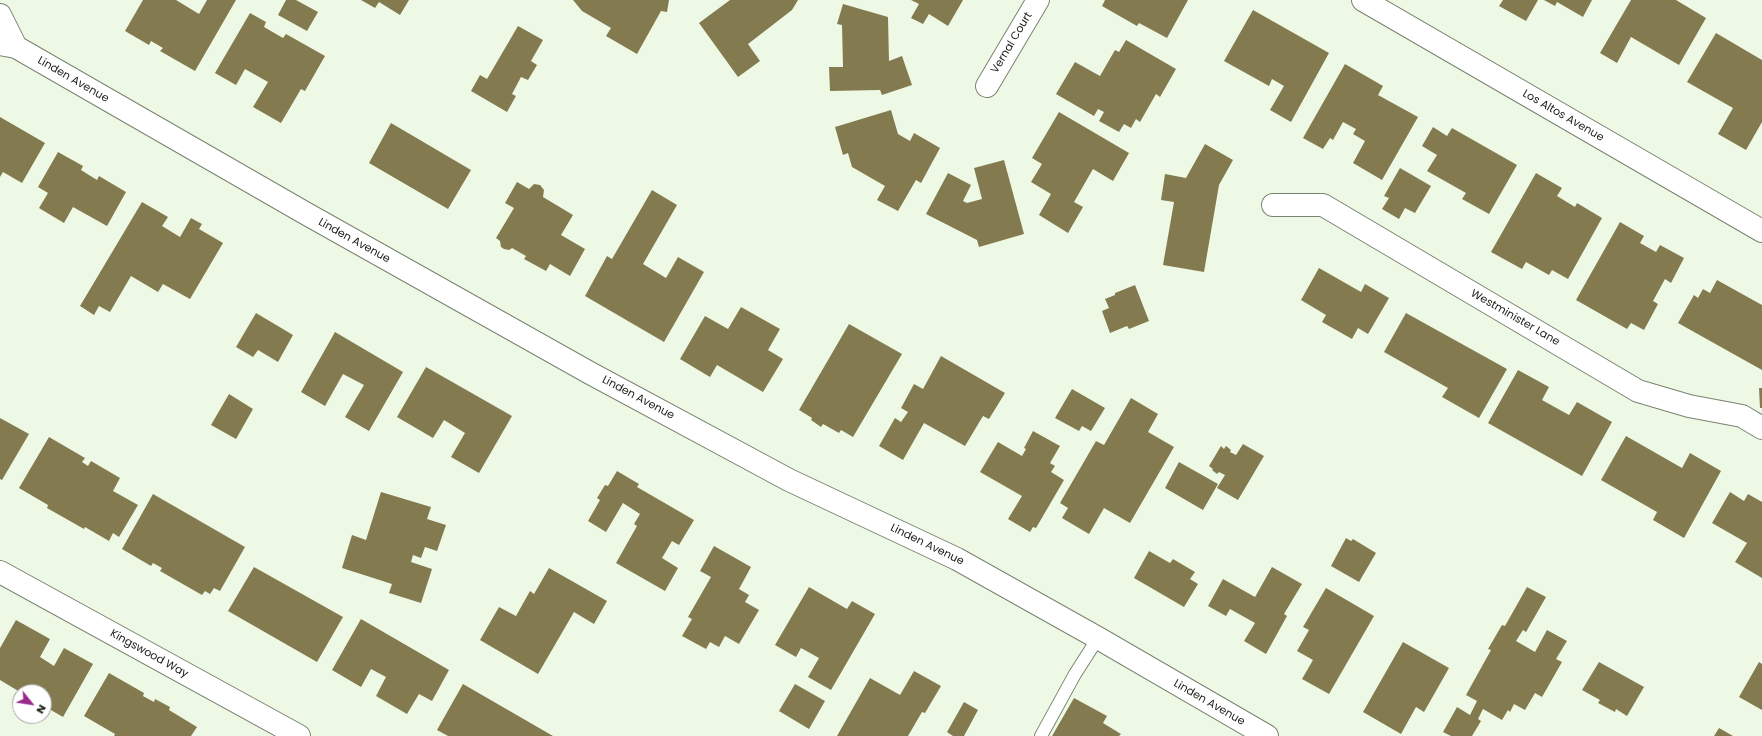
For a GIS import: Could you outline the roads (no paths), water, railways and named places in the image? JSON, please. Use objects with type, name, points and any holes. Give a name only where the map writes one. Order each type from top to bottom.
[{"type":"street","name":"Vernal Court","points":[[987,86],[1038,0]]},
{"type":"street","name":"Los Altos Avenue","points":[[1364,0],[1762,231]]},
{"type":"street","name":"Linden Avenue","points":[[0,15],[8,46],[590,373],[789,480],[957,559],[1098,638],[1267,736]]},
{"type":"street","name":"Westminister Lane","points":[[1272,204],[1323,205],[1638,391],[1689,406],[1742,416],[1762,428]]},
{"type":"street","name":"Kingswood Way","points":[[0,572],[299,736]]},
{"type":"lane","points":[[1041,736],[1075,674],[1098,638]]}]
